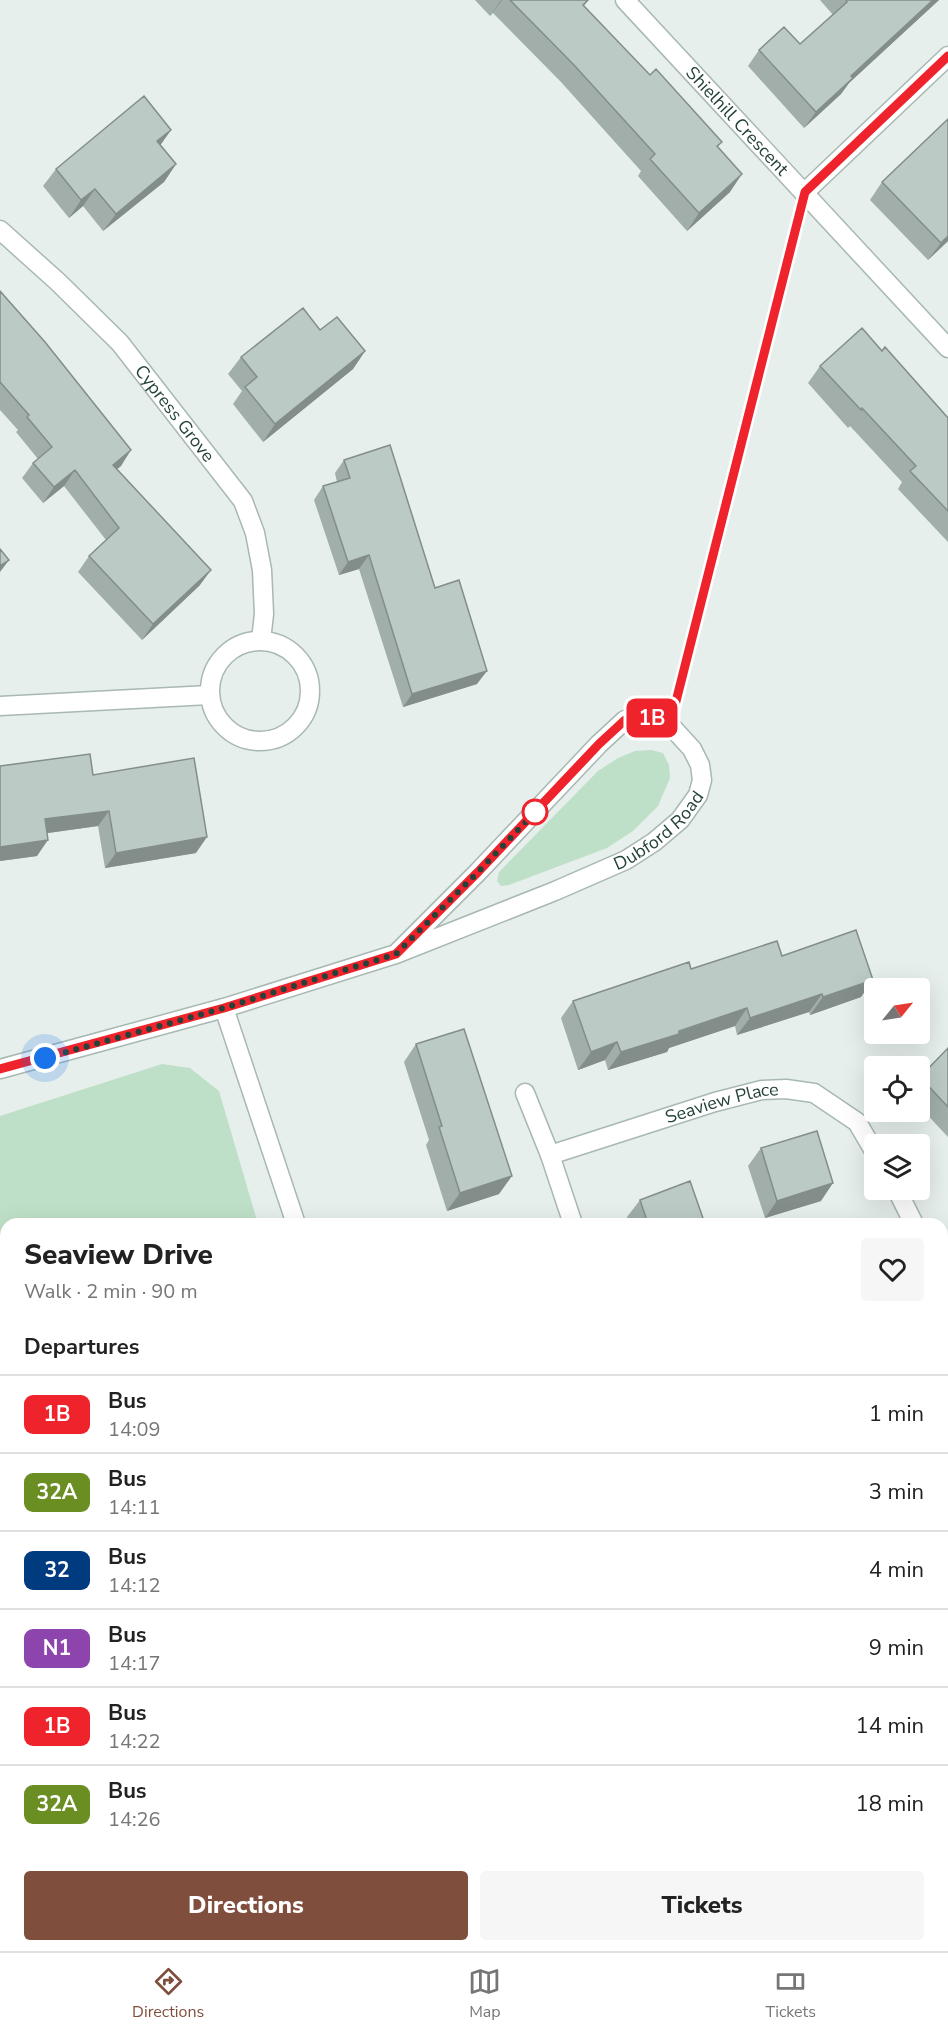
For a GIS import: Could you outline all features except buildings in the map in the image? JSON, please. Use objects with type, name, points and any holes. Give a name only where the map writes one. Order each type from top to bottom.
[{"type":"street","name":"Shielhill Crescent","points":[[625,0],[948,348]]},
{"type":"street","points":[[805,192],[948,56]]},
{"type":"street","name":"Cypress Grove","points":[[0,230],[58,282],[120,343],[243,501],[255,533],[262,570],[264,614],[261,640]]},
{"type":"street","points":[[261,640],[275,642],[298,657],[306,669],[310,696],[307,710],[290,731],[279,738],[253,741],[240,737],[225,728],[214,712],[209,695],[211,678],[217,663],[230,650],[244,642],[261,640]]},
{"type":"street","points":[[0,706],[209,695]]},
{"type":"street","name":"Dubford Road","points":[[0,1069],[224,1008],[396,954],[555,891],[626,860],[654,842],[680,820],[698,795],[702,780],[700,765],[692,750],[670,725],[639,716],[625,720],[396,954]]},
{"type":"street","points":[[224,1008],[294,1218]]},
{"type":"street","name":"Seaview Place","points":[[550,1155],[715,1102],[762,1090],[786,1089],[814,1093],[857,1122],[864,1134]]},
{"type":"street","points":[[525,1093],[550,1155],[571,1218]]},
{"type":"street","points":[[902,1200],[911,1218]]},
{"type":"green space","points":[[651,750],[663,753],[669,765],[670,778],[658,806],[633,831],[607,848],[501,886],[497,881],[499,872],[598,771],[618,758],[635,751]]},
{"type":"green space","points":[[162,1064],[190,1068],[219,1091],[256,1218],[0,1218],[0,1116]]},
{"type":"bus line","name":"1B","points":[[0,1069],[224,1008],[396,954],[625,720],[639,716],[670,725],[805,192],[948,56]]},
{"type":"route","points":[[45,1058],[224,1008],[396,954],[537,810],[535,812]]}]
